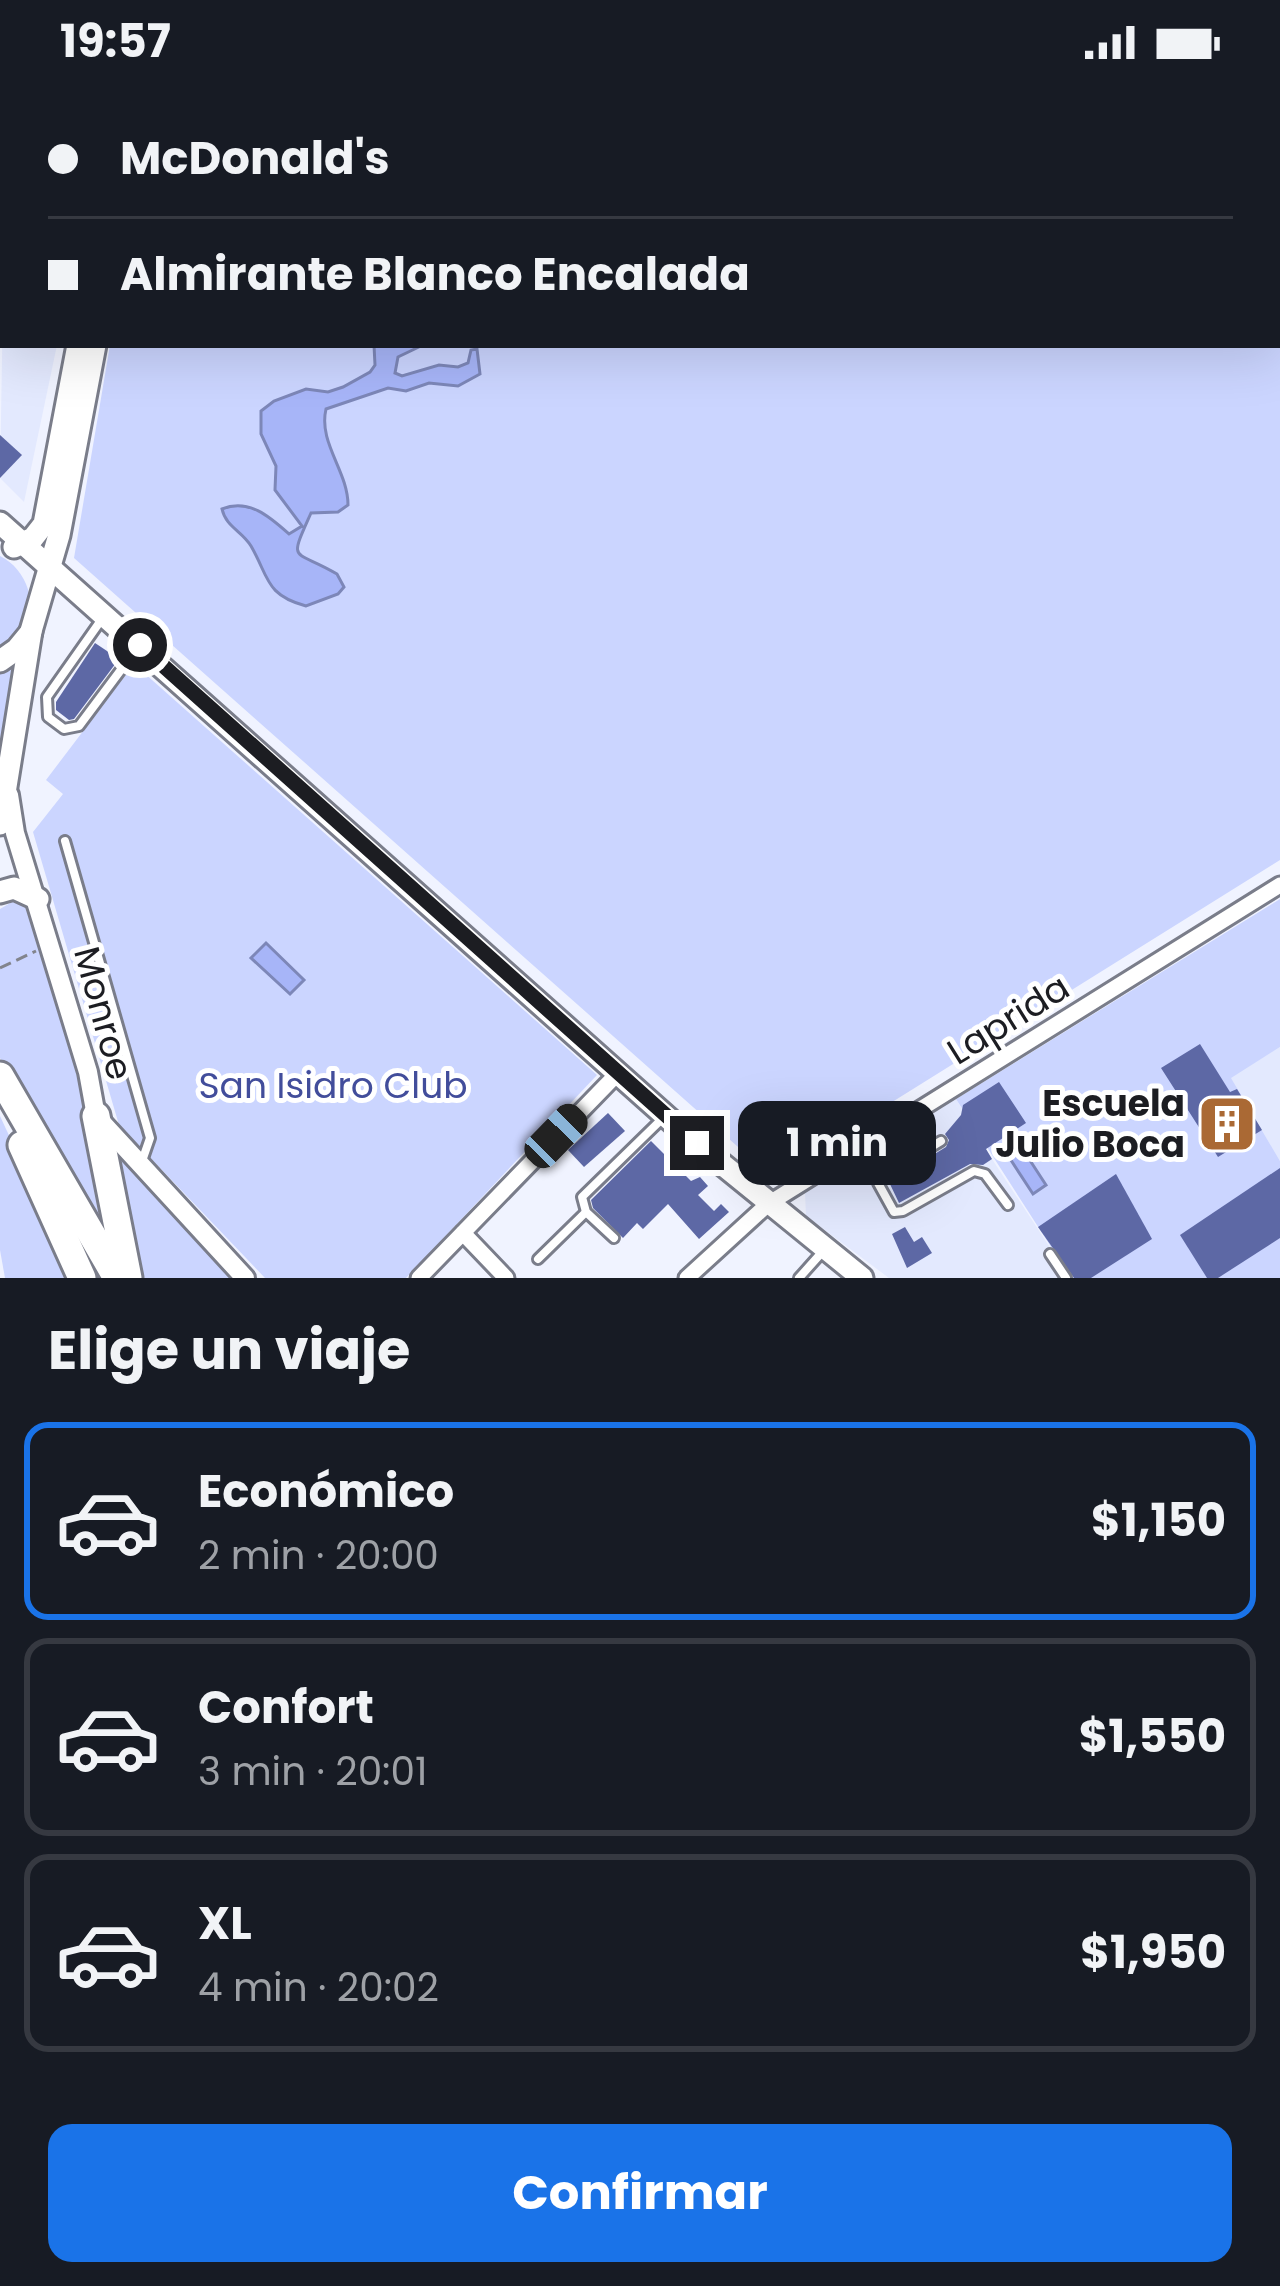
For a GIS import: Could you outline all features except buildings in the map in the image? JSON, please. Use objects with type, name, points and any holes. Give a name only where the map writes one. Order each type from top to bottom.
[{"type":"highway","points":[[0,1076],[117,1278]]},
{"type":"highway","points":[[0,1089],[82,1278]]},
{"type":"highway","points":[[96,1116],[128,1278]]},
{"type":"main road","points":[[15,548],[44,524],[77,348]]},
{"type":"main road","points":[[0,824],[31,631],[94,348]]},
{"type":"main road","points":[[0,524],[34,581],[36,608]]},
{"type":"main road","points":[[15,548],[49,565],[853,1276]]},
{"type":"main road","points":[[0,661],[17,650],[31,631]]},
{"type":"main road","points":[[0,892],[14,888],[38,899]]},
{"type":"street","name":"Monroe","points":[[8,785],[15,833],[52,945],[96,1116],[245,1278]]},
{"type":"street","name":"Laprida","points":[[687,1278],[768,1204],[1280,885]]},
{"type":"street","points":[[419,1278],[619,1072]]},
{"type":"street","points":[[463,1233],[506,1278]]},
{"type":"lane","points":[[105,615],[47,697],[48,717],[64,729],[79,726],[140,645]]},
{"type":"lane","points":[[65,841],[150,1138],[141,1165]]},
{"type":"lane","points":[[614,1238],[586,1212],[582,1197],[666,1115]]},
{"type":"lane","points":[[941,1141],[878,1183],[894,1212],[974,1171],[985,1174],[1008,1205]]},
{"type":"lane","points":[[863,1145],[884,1176]]},
{"type":"lane","points":[[538,1259],[586,1212]]},
{"type":"lane","points":[[799,1278],[824,1249]]},
{"type":"lane","points":[[1050,1255],[1066,1278]]},
{"type":"path","points":[[0,968],[52,945]]},
{"type":"shaded area","points":[[2,348],[56,348],[24,502],[0,478]]},
{"type":"shaded area","points":[[374,348],[417,348],[398,357],[395,373],[402,376],[439,365],[458,367],[468,363],[471,350],[477,349],[480,374],[458,386],[429,383],[406,391],[388,388],[326,409],[326,434],[348,505],[338,512],[311,513],[298,548],[303,557],[337,574],[344,587],[306,606],[293,602],[275,590],[251,546],[222,509],[250,508],[289,534],[302,526],[275,490],[276,466],[261,434],[261,411],[306,389],[328,392],[343,387],[375,365]]},
{"type":"shaded area","points":[[266,943],[304,980],[290,994],[251,958]]},
{"type":"shaded area","points":[[1280,1047],[1280,1161],[1230,1077]]},
{"type":"shaded area","points":[[956,1099],[1070,1278],[889,1278],[806,1216],[805,1193]]},
{"type":"shaded area","points":[[1018,1142],[1046,1185],[1033,1194],[1005,1151]]},
{"type":"green space","points":[[109,348],[1280,348],[1280,860],[772,1177],[74,558]]},
{"type":"green space","points":[[0,556],[24,579],[30,611],[23,632],[0,651]]},
{"type":"green space","points":[[21,661],[0,776],[0,669]]},
{"type":"green space","name":"San Isidro Club","points":[[134,664],[597,1075],[406,1278],[265,1278],[119,1125],[33,832],[63,794],[46,780]]},
{"type":"green space","points":[[17,899],[29,903],[90,1109],[114,1261],[0,1058],[0,909]]},
{"type":"green space","points":[[1280,899],[1280,1047],[1231,1078],[1280,1161],[1280,1278],[1071,1278],[956,1099]]},
{"type":"green space","points":[[0,1116],[75,1278],[5,1278],[0,1250]]},
{"type":"green space","points":[[109,1144],[235,1278],[138,1278]]},
{"type":"place","name":"Escuela Julio Boca","points":[[1227,1124]]},
{"type":"route","points":[[140,645],[697,1143]]}]
